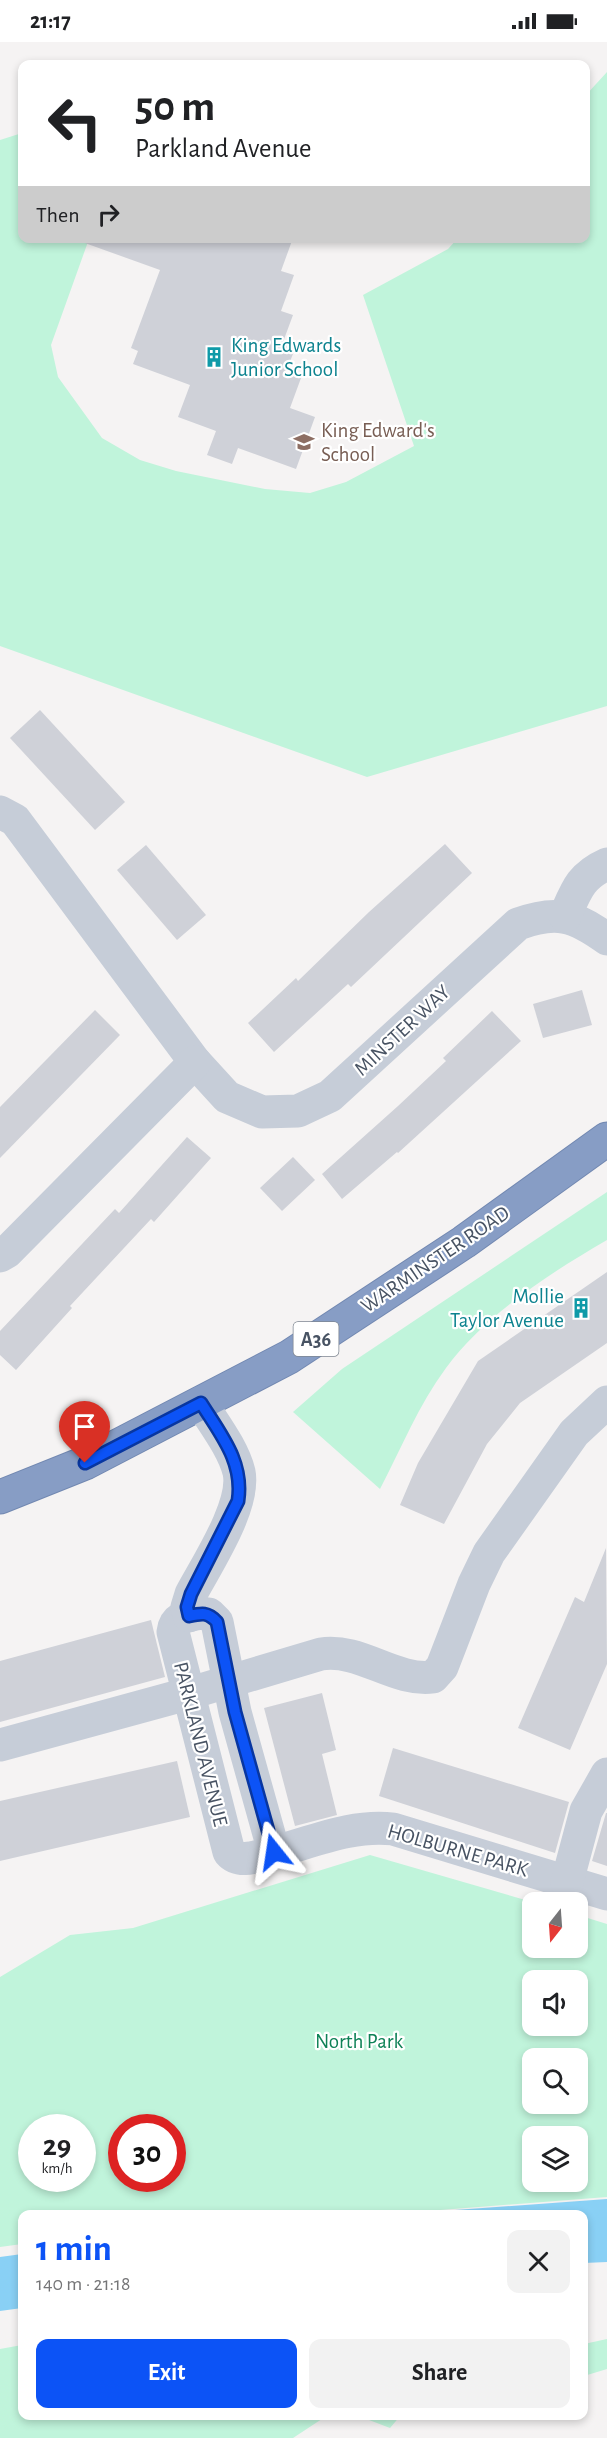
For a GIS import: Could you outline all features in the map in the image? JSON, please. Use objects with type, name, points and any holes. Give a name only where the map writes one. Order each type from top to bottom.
[{"type":"highway","name":"WARMINSTER ROAD","points":[[0,1497],[85,1463],[299,1350],[464,1242],[607,1139]]},
{"type":"street","name":"MINSTER WAY","points":[[0,812],[15,820],[195,1062],[227,1097],[262,1112],[298,1111],[330,1096],[518,924],[540,916],[565,916],[590,927],[607,939]]},
{"type":"street","points":[[565,916],[579,883],[593,870],[607,864]]},
{"type":"street","points":[[0,1256],[7,1252],[195,1062]]},
{"type":"street","points":[[0,1745],[187,1694],[321,1654],[336,1652],[353,1655],[419,1679],[433,1677],[442,1667],[489,1552],[574,1433],[607,1402]]},
{"type":"street","name":"PARKLAND AVENUE","points":[[189,1616],[187,1607],[191,1594],[231,1518],[238,1501],[240,1485],[239,1471],[225,1441],[201,1403]]},
{"type":"street","name":"PARKLAND AVENUE","points":[[209,1614],[217,1622],[235,1712],[274,1852],[240,1859],[233,1857],[229,1852],[172,1632],[174,1623],[180,1618],[189,1616],[209,1614]]},
{"type":"street","points":[[567,1882],[586,1811],[607,1774]]},
{"type":"street","name":"HOLBURNE PARK","points":[[274,1852],[375,1827],[393,1829],[607,1894]]},
{"type":"green space","name":"King Edward's School","points":[[607,72],[607,706],[367,777],[0,646],[0,140],[18,134],[18,243],[88,243],[51,345],[58,377],[102,438],[140,460],[176,471],[265,489],[310,493],[346,482],[414,446],[363,295],[448,249],[453,243],[590,243],[590,91]]},
{"type":"green space","points":[[607,1192],[607,1240],[563,1266],[520,1296],[480,1330],[462,1349],[427,1396],[380,1489],[293,1412],[342,1369]]},
{"type":"green space","name":"North Park","points":[[370,1855],[522,1899],[522,1958],[588,1958],[588,1918],[607,1924],[607,2197],[441,2210],[18,2210],[18,2245],[0,2247],[0,1977],[70,1935],[133,1928]]},
{"type":"green space","points":[[607,2339],[607,2369],[588,2375],[588,2343]]},
{"type":"green space","points":[[18,2346],[18,2420],[320,2420],[293,2438],[0,2438],[0,2349]]},
{"type":"green space","points":[[369,2420],[397,2420],[390,2428]]},
{"type":"water","points":[[607,2199],[607,2262],[588,2263],[588,2210],[455,2210]]},
{"type":"water","points":[[18,2255],[18,2309],[0,2311],[0,2257]]},
{"type":"building","name":"King Edwards Junior School","points":[[85,243],[291,243],[281,271],[294,275],[281,311],[293,315],[283,342],[296,346],[286,372],[301,378],[290,408],[315,417],[296,469],[238,448],[232,464],[207,455],[216,431],[178,417],[190,385],[133,364],[138,351],[131,348],[160,270]]},
{"type":"building","points":[[40,710],[125,802],[95,830],[10,738]]},
{"type":"building","points":[[445,844],[472,873],[351,987],[348,984],[274,1052],[248,1023],[296,978],[298,981],[369,912]]},
{"type":"building","points":[[146,845],[206,915],[177,940],[117,870]]},
{"type":"building","points":[[582,990],[592,1025],[543,1038],[533,1004]]},
{"type":"building","points":[[95,1010],[120,1035],[0,1158],[0,1107]]},
{"type":"building","points":[[492,1011],[521,1041],[398,1153],[342,1199],[322,1174],[446,1061],[443,1058]]},
{"type":"building","points":[[187,1137],[211,1158],[154,1222],[151,1219],[70,1306],[72,1308],[16,1370],[0,1355],[0,1331],[115,1209],[119,1213]]},
{"type":"building","points":[[293,1157],[315,1180],[282,1211],[260,1188]]},
{"type":"building","points":[[607,1272],[607,1343],[520,1403],[487,1444],[444,1524],[400,1505],[418,1463],[478,1361]]},
{"type":"building","points":[[606,1548],[607,1664],[570,1750],[518,1728],[575,1597],[584,1602]]},
{"type":"building","points":[[151,1620],[165,1677],[0,1722],[0,1661]]},
{"type":"building","points":[[322,1693],[336,1750],[322,1754],[337,1815],[295,1826],[264,1708]]},
{"type":"building","points":[[393,1748],[569,1802],[555,1853],[379,1796]]},
{"type":"building","points":[[177,1761],[190,1817],[0,1861],[0,1801]]},
{"type":"building","points":[[607,1813],[607,1866],[592,1861]]},
{"type":"place","name":"King Edwards Junior School","points":[[214,357]]},
{"type":"place","name":"King Edward's School","points":[[304,442]]},
{"type":"place","name":"Mollie Taylor Avenue","points":[[581,1308]]},
{"type":"route","points":[[85,1463],[201,1403],[225,1441],[239,1471],[238,1501],[191,1594],[187,1607],[189,1616],[209,1614],[217,1622],[235,1712],[274,1852]]}]
